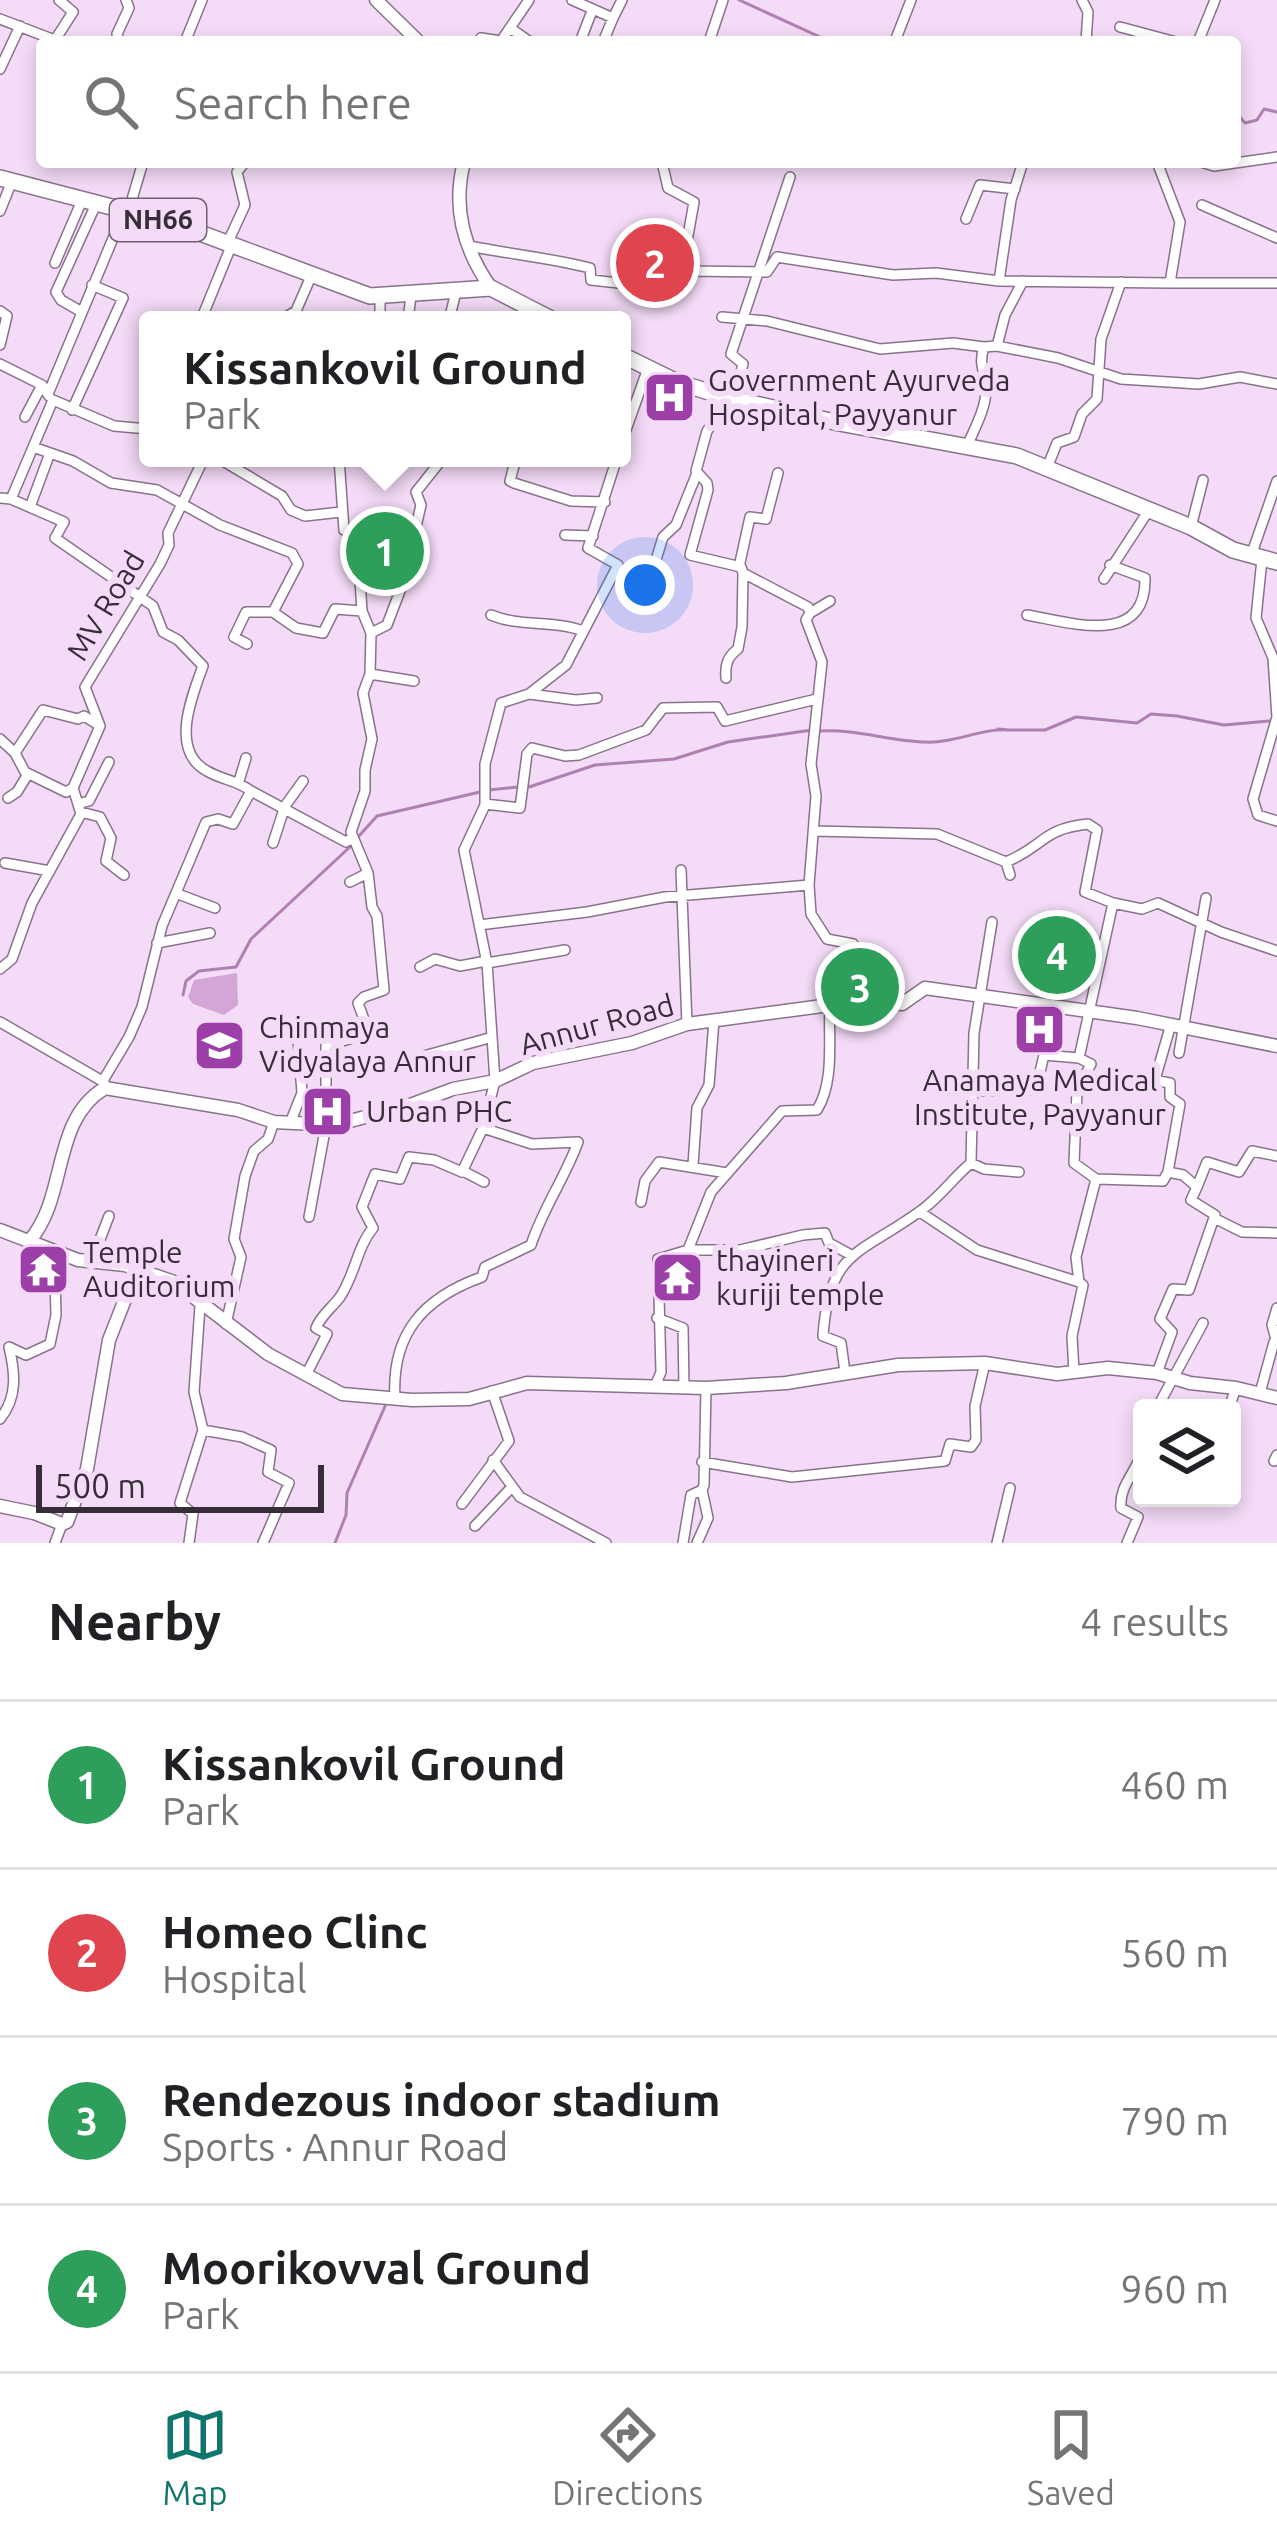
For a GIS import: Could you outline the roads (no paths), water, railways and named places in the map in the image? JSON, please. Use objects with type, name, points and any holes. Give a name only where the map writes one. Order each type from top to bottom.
[{"type":"highway","name":"NH66","points":[[6,179],[230,243],[380,298],[491,288]]},
{"type":"highway","points":[[491,288],[536,311]]},
{"type":"highway","points":[[631,360],[729,398],[997,450],[1269,561]]},
{"type":"main road","points":[[376,0],[413,36]]},
{"type":"main road","points":[[463,168],[458,194],[463,232],[491,288]]},
{"type":"main road","name":"Annur Road","points":[[104,1083],[238,1110],[274,1122],[331,1125],[410,1106],[453,1089],[495,1082],[525,1065],[632,1043],[687,1024],[848,1002],[902,1004],[926,988],[1178,1025],[1277,1046]]},
{"type":"main road","points":[[30,1240],[54,1189],[60,1158],[83,1105],[104,1083]]},
{"type":"main road","points":[[2,1231],[62,1253],[137,1268],[174,1282],[200,1306],[334,1393],[469,1399],[527,1383],[706,1388],[786,1383],[898,1365],[985,1363],[1057,1374],[1108,1368],[1157,1372],[1271,1395]]},
{"type":"main road","points":[[0,1506],[67,1522],[87,1469],[109,1340],[137,1268]]},
{"type":"street","points":[[59,0],[74,12],[60,36]]},
{"type":"street","points":[[118,36],[128,12],[126,0]]},
{"type":"street","points":[[187,36],[202,0]]},
{"type":"street","points":[[504,36],[529,0]]},
{"type":"street","points":[[572,0],[613,19]]},
{"type":"street","points":[[606,36],[622,0]]},
{"type":"street","points":[[711,36],[724,0]]},
{"type":"street","points":[[897,36],[911,0]]},
{"type":"street","points":[[1082,0],[1088,12],[1086,36]]},
{"type":"street","points":[[1200,36],[1215,0]]},
{"type":"street","points":[[582,36],[592,10]]},
{"type":"street","points":[[0,19],[45,36]]},
{"type":"street","points":[[0,69],[20,26]]},
{"type":"street","points":[[1120,27],[1154,36]]},
{"type":"street","points":[[510,28],[521,36]]},
{"type":"street","points":[[1241,162],[1277,157]]},
{"type":"street","points":[[140,168],[126,212],[47,393],[33,446],[5,498],[64,522],[55,538],[153,605],[163,632],[178,640],[203,666],[190,701],[184,746],[194,763],[239,782],[346,842],[353,841]]},
{"type":"street","points":[[204,311],[245,205],[237,172],[240,168]]},
{"type":"street","points":[[663,168],[667,187],[694,202],[681,275]]},
{"type":"street","points":[[999,281],[1021,168]]},
{"type":"street","points":[[1159,168],[1180,223],[1170,283]]},
{"type":"street","points":[[655,563],[663,537],[676,525],[697,473],[707,431],[729,398],[743,364],[731,354],[790,177]]},
{"type":"street","points":[[0,211],[6,179]]},
{"type":"street","points":[[966,219],[980,185],[1015,189]]},
{"type":"street","points":[[55,263],[90,200]]},
{"type":"street","points":[[80,311],[56,292],[90,200]]},
{"type":"street","points":[[1202,206],[1277,238]]},
{"type":"street","points":[[469,246],[547,257],[590,268],[591,280],[628,284],[690,271],[767,272],[777,257],[893,275],[936,273],[999,281],[1277,283]]},
{"type":"street","points":[[294,311],[312,274]]},
{"type":"street","points":[[997,346],[1005,315],[1022,281]]},
{"type":"street","points":[[1047,468],[1057,443],[1074,436],[1082,414],[1097,399],[1101,339],[1121,282]]},
{"type":"street","points":[[72,410],[123,298],[92,285]]},
{"type":"street","points":[[451,311],[456,292]]},
{"type":"street","points":[[409,311],[411,296]]},
{"type":"street","points":[[380,298],[380,311]]},
{"type":"street","points":[[0,311],[7,316],[0,345]]},
{"type":"street","points":[[722,317],[880,349],[953,343],[997,346],[1058,358],[1100,374],[1199,384],[1252,377],[1277,384]]},
{"type":"street","points":[[967,446],[987,389],[979,364],[984,347]]},
{"type":"street","points":[[0,364],[72,410],[114,426],[139,428]]},
{"type":"street","points":[[631,416],[648,368]]},
{"type":"street","points":[[25,417],[47,393]]},
{"type":"street","points":[[33,446],[111,483],[157,490],[220,525],[297,557],[294,574],[273,612]]},
{"type":"street","points":[[29,507],[50,453]]},
{"type":"street","name":"MV Road","points":[[100,726],[85,687],[169,545],[168,533],[200,467]]},
{"type":"street","points":[[233,467],[305,516],[341,512]]},
{"type":"street","points":[[308,1217],[331,1125],[326,1046],[369,1033],[358,1003],[384,990],[377,916],[371,908],[368,873],[353,841],[372,739],[363,692],[370,674],[371,633],[362,611],[357,533],[344,530],[339,467]]},
{"type":"street","points":[[371,633],[386,625],[395,606],[421,505],[416,492],[436,467]]},
{"type":"street","points":[[514,467],[510,481],[514,483],[571,501],[605,502]]},
{"type":"street","points":[[463,1171],[483,1128],[495,1082],[486,962],[464,850],[485,804],[485,764],[501,703],[529,694],[566,665],[619,565],[588,548],[615,467]]},
{"type":"street","points":[[726,679],[729,655],[738,649],[742,627],[741,570],[750,517],[766,519],[778,472]]},
{"type":"street","points":[[697,473],[708,490],[690,555],[741,570],[788,595],[810,613]]},
{"type":"street","points":[[1191,527],[1204,480]]},
{"type":"street","points":[[1277,481],[1253,550],[1269,561],[1256,618],[1273,658],[1277,717],[1253,799],[1258,815],[1277,821]]},
{"type":"street","points":[[1105,579],[1149,510]]},
{"type":"street","points":[[565,535],[593,536]]},
{"type":"street","points":[[1027,615],[1095,626],[1118,624],[1139,611],[1145,599],[1145,578],[1110,565]]},
{"type":"street","points":[[830,601],[806,620],[822,662],[811,764],[815,831],[809,885],[811,912],[823,935],[853,944],[848,1002]]},
{"type":"street","points":[[247,644],[234,637],[246,612],[273,612],[296,628],[323,633],[335,609],[362,611]]},
{"type":"street","points":[[491,615],[531,624],[559,623],[583,632]]},
{"type":"street","points":[[370,674],[414,681]]},
{"type":"street","points":[[529,694],[597,698]]},
{"type":"street","points":[[485,804],[520,808],[527,754],[532,748],[579,755],[646,730],[659,711],[668,707],[717,707],[725,721],[817,699]]},
{"type":"street","points":[[15,752],[44,710],[79,719],[88,701]]},
{"type":"street","points":[[0,739],[28,773],[66,792],[73,788],[100,726],[81,716]]},
{"type":"street","points":[[239,782],[246,758]]},
{"type":"street","points":[[0,969],[12,958],[32,903],[109,762]]},
{"type":"street","points":[[8,798],[28,773]]},
{"type":"street","points":[[273,843],[285,806],[303,781]]},
{"type":"street","points":[[73,788],[81,807],[100,817],[111,838],[106,861],[124,875]]},
{"type":"street","points":[[0,1022],[104,1083],[142,1006],[157,943],[206,822],[218,819],[233,824],[251,791]]},
{"type":"street","points":[[815,831],[937,834],[1006,862],[1029,851],[1052,830],[1088,824],[1097,830],[1084,892],[1142,909],[1158,903],[1277,951]]},
{"type":"street","points":[[1006,862],[1010,875]]},
{"type":"street","points":[[5,863],[50,871]]},
{"type":"street","points":[[681,870],[687,1024]]},
{"type":"street","points":[[350,882],[368,873]]},
{"type":"street","points":[[479,925],[681,896],[809,885]]},
{"type":"street","points":[[178,894],[215,908]]},
{"type":"street","points":[[1167,1176],[1180,1104],[1170,1096],[1170,1083],[1156,1076],[1178,1025],[1206,898]]},
{"type":"street","points":[[1079,1058],[1113,903]]},
{"type":"street","points":[[845,1372],[841,1343],[823,1336],[825,1300],[841,1263],[920,1212],[971,1162],[974,1033],[992,922]]},
{"type":"street","points":[[157,943],[210,933]]},
{"type":"street","points":[[420,967],[434,959],[460,965],[565,950]]},
{"type":"street","points":[[688,1250],[706,1202],[782,1111],[818,1110],[823,1102],[829,1075],[830,1006]]},
{"type":"street","points":[[693,1165],[697,1108],[709,1085],[714,1020]]},
{"type":"street","points":[[1178,1025],[1179,1053]]},
{"type":"street","points":[[420,1057],[489,1038]]},
{"type":"street","points":[[290,1123],[302,1094],[298,1040]]},
{"type":"street","points":[[973,1091],[1036,1089],[1045,1054],[1079,1058],[1090,1064],[1078,1091],[1074,1163],[1096,1180],[1129,1183],[1184,1175],[1196,1186]]},
{"type":"street","points":[[226,1324],[241,1257],[234,1238],[245,1176],[254,1151],[268,1139],[274,1122]]},
{"type":"street","points":[[394,1399],[393,1372],[409,1328],[439,1294],[482,1276],[485,1267],[531,1244],[578,1142],[532,1144],[483,1128]]},
{"type":"street","points":[[1157,1372],[1172,1332],[1160,1319],[1173,1289],[1189,1290],[1214,1218],[1213,1211],[1191,1200],[1208,1162],[1239,1172],[1252,1151],[1277,1156]]},
{"type":"street","points":[[306,1375],[328,1334],[316,1328],[318,1321],[342,1295],[362,1256],[362,1242],[373,1228],[362,1207],[375,1174],[400,1180],[409,1156],[434,1160],[484,1181]]},
{"type":"street","points":[[641,1202],[647,1176],[659,1162],[727,1173]]},
{"type":"street","points":[[971,1162],[984,1169],[1019,1172]]},
{"type":"street","points":[[1167,1176],[1183,1186]]},
{"type":"street","points":[[1079,1282],[1076,1257],[1096,1180]]},
{"type":"street","points":[[920,1212],[977,1250],[1083,1285],[1072,1336],[1074,1372]]},
{"type":"street","points":[[92,1260],[109,1216]]},
{"type":"street","points":[[1214,1218],[1242,1232],[1277,1233]]},
{"type":"street","points":[[0,1247],[2,1231]]},
{"type":"street","points":[[655,1386],[661,1372],[658,1259],[688,1250],[740,1250],[825,1233],[829,1243],[853,1256]]},
{"type":"street","points":[[0,1419],[15,1385],[9,1347],[26,1355],[50,1344],[56,1315],[55,1277],[62,1253]]},
{"type":"street","points":[[189,1543],[193,1514],[180,1503],[203,1430],[194,1391],[200,1306]]},
{"type":"street","points":[[1271,1395],[1272,1325],[1277,1308]]},
{"type":"street","points":[[657,1318],[683,1328],[684,1388]]},
{"type":"street","points":[[1162,1399],[1203,1323]]},
{"type":"street","points":[[702,1462],[792,1478],[945,1461],[950,1444],[971,1447],[976,1440],[975,1406],[985,1363]]},
{"type":"street","points":[[697,1543],[708,1518],[702,1462],[706,1388]]},
{"type":"street","points":[[1232,1399],[1236,1388]]},
{"type":"street","points":[[462,1504],[508,1441],[492,1391]]},
{"type":"street","points":[[203,1430],[242,1437],[271,1450],[268,1472],[289,1483],[263,1543]]},
{"type":"street","points":[[493,1460],[511,1488],[555,1519],[606,1543]]},
{"type":"street","points":[[1126,1543],[1138,1517],[1121,1508],[1120,1499],[1133,1475]]},
{"type":"street","points":[[475,1526],[511,1488]]},
{"type":"street","points":[[997,1543],[1010,1488]]},
{"type":"street","points":[[683,1543],[691,1495],[703,1490]]},
{"type":"street","points":[[55,1543],[62,1524]]},
{"type":"waterway","points":[[739,0],[818,36]]},
{"type":"waterway","points":[[1241,118],[1245,123],[1257,120],[1264,109],[1277,112]]},
{"type":"waterway","points":[[1009,730],[1045,730],[1076,717],[1137,723],[1151,714],[1224,725],[1269,721]]},
{"type":"waterway","points":[[820,731],[935,742],[1009,730],[998,729]]},
{"type":"waterway","points":[[529,787],[595,765],[674,759],[728,742],[812,730]]},
{"type":"waterway","points":[[489,790],[518,787]]},
{"type":"waterway","points":[[358,837],[377,816],[480,792]]},
{"type":"waterway","points":[[183,995],[186,981],[199,971],[236,967],[251,939],[352,845]]},
{"type":"waterway","points":[[335,1543],[346,1515],[347,1493],[386,1404]]},
{"type":"place","name":"Homeo Clinc","points":[[655,263]]},
{"type":"place","name":"Government Ayurveda Hospital, Payyanur","points":[[669,398]]},
{"type":"place","name":"Kissankovil Ground","points":[[385,551]]},
{"type":"place","name":"Moorikovval Ground","points":[[1057,955]]},
{"type":"place","name":"Rendezous indoor stadium","points":[[860,987]]},
{"type":"place","name":"Anamaya Medical Institute, Payyanur","points":[[1040,1029]]},
{"type":"place","name":"Chinmaya Vidyalaya Annur","points":[[220,1045]]},
{"type":"place","name":"Urban PHC","points":[[327,1112]]},
{"type":"place","name":"Temple Auditorium","points":[[44,1270]]},
{"type":"place","name":"thayineri kuriji temple","points":[[677,1278]]}]
